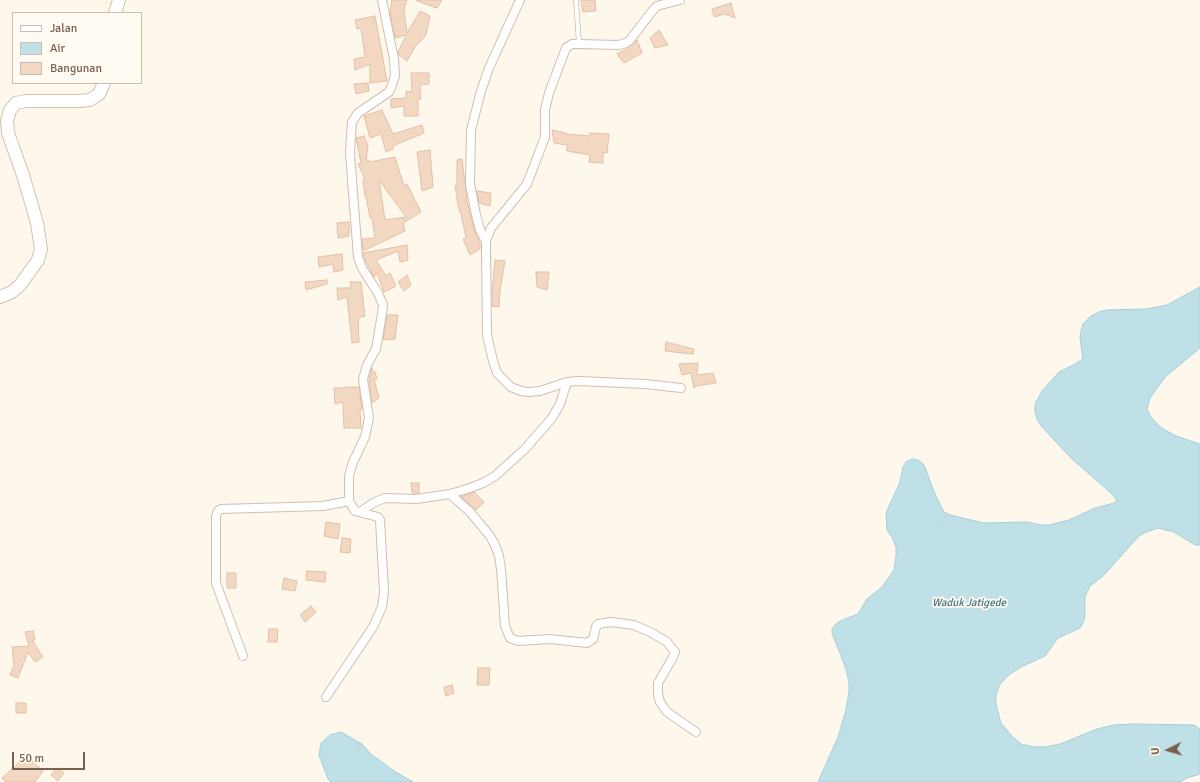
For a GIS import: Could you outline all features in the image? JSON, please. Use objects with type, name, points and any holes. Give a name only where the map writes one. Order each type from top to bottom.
[{"type":"street","points":[[115,12],[119,0]]},
{"type":"street","points":[[326,697],[374,627],[384,599],[380,520],[378,517],[355,511],[349,502],[349,476],[353,462],[365,437],[369,418],[363,379],[367,365],[376,349],[383,305],[378,293],[362,268],[358,257],[350,154],[351,129],[352,122],[358,113],[388,92],[395,76],[394,59],[382,0]]},
{"type":"street","points":[[486,241],[480,230],[470,184],[469,161],[471,130],[481,91],[489,68],[520,0]]},
{"type":"street","points":[[680,0],[657,6],[626,43],[618,45],[572,44],[566,48],[549,92],[546,110],[545,137],[527,184],[491,228],[486,241],[487,335],[493,361],[498,373],[512,387],[521,391],[540,391],[567,382],[600,382],[681,388]]},
{"type":"street","points":[[0,298],[12,292],[20,285],[38,260],[41,249],[37,223],[23,175],[8,133],[7,121],[10,110],[16,103],[26,101],[90,100],[99,94],[104,84]]},
{"type":"street","points":[[360,512],[373,503],[385,498],[416,499],[450,494],[483,483],[495,476],[537,437],[552,418],[560,404],[567,382]]},
{"type":"street","points":[[450,494],[470,512],[490,536],[495,545],[499,556],[501,569],[505,626],[510,638],[518,641],[550,638],[587,643],[593,639],[598,624],[611,622],[634,625],[652,633],[667,642],[674,652],[673,658],[658,683],[660,702],[667,712],[696,732]]},
{"type":"street","points":[[243,656],[216,583],[216,516],[218,511],[221,509],[323,506],[349,502]]},
{"type":"lane","points":[[576,0],[579,44]]},
{"type":"path","points":[[942,521],[946,513]]},
{"type":"path","points":[[357,752],[361,743]]},
{"type":"water","name":"Waduk Jatigede","points":[[1200,287],[1200,348],[1165,377],[1150,398],[1147,409],[1151,417],[1160,427],[1176,436],[1200,444],[1200,545],[1195,545],[1174,532],[1158,528],[1138,537],[1103,576],[1090,586],[1085,597],[1085,616],[1080,628],[1058,638],[1045,656],[1010,674],[1000,684],[996,695],[996,705],[1001,723],[1012,736],[1021,744],[1035,747],[1060,744],[1097,729],[1114,725],[1194,725],[1200,729],[1200,774],[1180,782],[818,782],[838,737],[846,710],[849,692],[849,682],[846,669],[832,633],[832,629],[840,621],[858,614],[867,599],[882,587],[894,570],[896,547],[887,530],[886,513],[900,482],[903,467],[906,462],[912,459],[918,460],[922,463],[944,512],[950,515],[984,523],[1027,522],[1049,525],[1069,520],[1095,508],[1116,502],[1113,495],[1071,458],[1042,427],[1037,419],[1035,404],[1042,391],[1059,372],[1083,359],[1080,338],[1081,331],[1083,324],[1091,316],[1107,310],[1146,309],[1167,305]]},
{"type":"water","points":[[341,732],[362,744],[371,754],[394,771],[413,782],[331,782],[328,779],[319,755],[321,743],[330,735]]},
{"type":"building","points":[[392,0],[407,0],[404,9],[407,33],[420,11],[430,16],[426,35],[415,47],[407,61],[399,55],[398,52],[406,35],[395,38],[390,12]]},
{"type":"building","points":[[417,0],[442,0],[437,8]]},
{"type":"building","points":[[581,0],[595,0],[596,11],[583,12]]},
{"type":"building","points":[[731,3],[735,18],[725,14],[714,17],[712,9]]},
{"type":"building","points":[[375,16],[387,81],[370,83],[370,64],[355,70],[354,59],[365,57],[361,28],[357,29],[355,20]]},
{"type":"building","points":[[659,30],[668,45],[655,48],[650,38]]},
{"type":"building","points":[[637,40],[642,53],[624,63],[617,54]]},
{"type":"building","points":[[411,73],[429,73],[429,84],[420,85],[421,99],[418,99],[418,116],[404,116],[404,106],[391,108],[391,99],[406,98],[406,91],[412,92]]},
{"type":"building","points":[[368,83],[369,91],[356,94],[354,84]]},
{"type":"building","points":[[382,110],[393,134],[422,125],[424,133],[393,146],[393,149],[386,152],[381,134],[370,138],[364,116]]},
{"type":"building","points":[[552,130],[566,134],[589,136],[590,133],[609,134],[607,153],[603,152],[603,163],[589,162],[590,155],[567,151],[567,145],[554,143]]},
{"type":"building","points":[[364,136],[368,146],[366,160],[369,162],[395,157],[404,186],[407,184],[421,212],[403,223],[405,231],[363,251],[362,239],[375,238],[372,218],[370,218],[366,196],[365,197],[363,180],[365,179],[358,164],[361,163],[356,138]],"holes":[[[379,180],[406,217],[385,220]]]},
{"type":"building","points":[[430,150],[433,187],[422,191],[417,152]]},
{"type":"building","points":[[462,159],[467,199],[466,198],[475,232],[480,243],[480,249],[470,255],[463,239],[466,238],[455,185],[457,186],[457,160]]},
{"type":"building","points":[[477,191],[491,193],[490,206],[479,203]]},
{"type":"building","points":[[349,222],[349,236],[338,238],[337,223]]},
{"type":"building","points":[[407,245],[408,260],[400,262],[398,251],[376,260],[386,276],[390,273],[396,286],[384,292],[377,273],[374,277],[363,253]]},
{"type":"building","points":[[342,254],[343,270],[334,272],[333,264],[319,267],[318,257]]},
{"type":"building","points":[[495,260],[505,261],[500,290],[499,307],[492,306]]},
{"type":"building","points":[[536,272],[549,272],[547,290],[537,287]]},
{"type":"building","points":[[407,275],[411,285],[404,291],[398,282]]},
{"type":"building","points":[[327,280],[327,284],[306,290],[305,282]]},
{"type":"building","points":[[350,282],[361,282],[365,316],[358,318],[359,342],[352,343],[347,297],[338,300],[337,288],[351,288]]},
{"type":"building","points":[[387,315],[398,315],[395,339],[383,340]]},
{"type":"building","points":[[666,342],[694,349],[693,354],[665,351]]},
{"type":"building","points":[[698,363],[697,375],[713,373],[716,383],[696,386],[694,388],[691,373],[682,375],[679,364]]},
{"type":"building","points":[[372,368],[377,379],[374,379],[379,398],[372,403],[369,379]]},
{"type":"building","points":[[359,387],[362,409],[360,410],[361,428],[344,428],[343,402],[335,404],[334,388]]},
{"type":"building","points":[[411,483],[419,483],[419,493],[412,493]]},
{"type":"building","points":[[474,492],[484,502],[476,510],[461,497]]},
{"type":"building","points":[[326,522],[340,524],[338,539],[324,536]]},
{"type":"building","points":[[342,538],[351,539],[350,553],[340,552]]},
{"type":"building","points":[[307,571],[326,572],[325,582],[306,580]]},
{"type":"building","points":[[227,573],[236,573],[236,588],[227,588]]},
{"type":"building","points":[[284,578],[297,581],[295,591],[282,589]]},
{"type":"building","points":[[311,606],[316,612],[305,622],[300,615]]},
{"type":"building","points":[[269,629],[278,629],[277,642],[268,642]]},
{"type":"building","points":[[33,631],[35,640],[32,640],[43,657],[35,662],[28,652],[18,678],[10,675],[14,665],[12,647],[29,646],[25,632]]},
{"type":"building","points":[[478,668],[490,668],[489,685],[477,685]]},
{"type":"building","points":[[452,685],[454,693],[446,696],[444,687]]},
{"type":"building","points":[[16,703],[26,703],[26,713],[16,713]]},
{"type":"building","points":[[25,754],[43,771],[35,782],[6,782],[2,778],[14,768]]},
{"type":"building","points":[[57,768],[64,773],[58,781],[51,775]]}]
